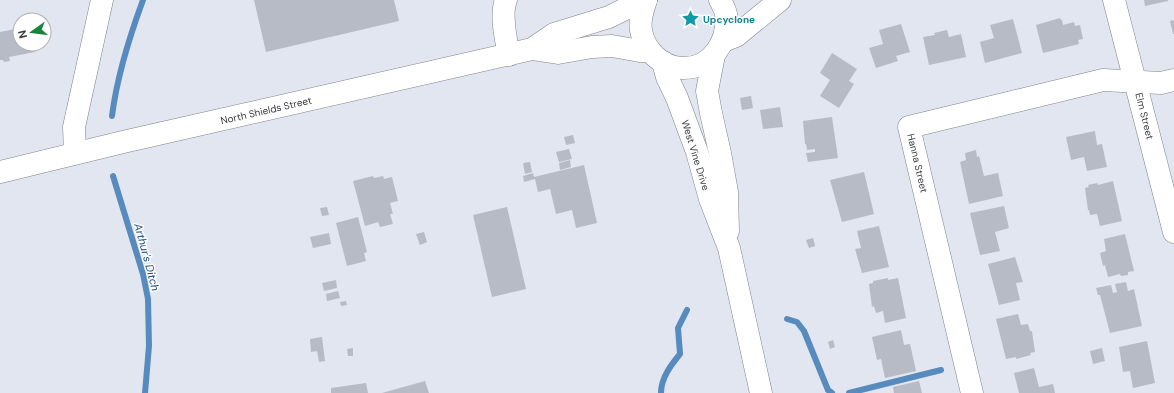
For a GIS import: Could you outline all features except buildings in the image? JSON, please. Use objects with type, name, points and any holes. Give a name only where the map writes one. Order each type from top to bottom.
[{"type":"street","points":[[81,152],[74,127],[102,0]]},
{"type":"street","points":[[506,0],[504,4],[508,55]]},
{"type":"street","name":"North Shields Street","points":[[0,172],[122,142],[532,49],[554,34],[609,17],[646,0]]},
{"type":"street","name":"West Vine Drive","points":[[646,0],[642,12],[641,30],[644,41],[656,56],[677,98],[697,152],[710,199],[729,248],[760,393]]},
{"type":"street","name":"West Vine Drive","points":[[720,0],[726,12],[726,27],[707,91],[710,113],[720,153],[727,192],[729,248]]},
{"type":"street","points":[[719,48],[780,0]]},
{"type":"street","name":"Elm Street","points":[[1114,0],[1174,232]]},
{"type":"street","name":"North Shields Street","points":[[532,49],[558,53],[592,47],[612,46],[640,51],[656,56],[671,66],[682,68],[705,62],[719,48]]},
{"type":"street","name":"Hanna Street","points":[[972,393],[909,127],[1103,80],[1161,83],[1174,80]]},
{"type":"waterway","name":"Arthur's Ditch","points":[[112,116],[124,57],[143,0]]},
{"type":"waterway","name":"Arthur's Ditch","points":[[113,176],[143,274],[148,299],[149,346],[145,393]]},
{"type":"waterway","points":[[661,393],[661,387],[665,377],[670,367],[680,354],[678,328],[687,310]]},
{"type":"waterway","points":[[787,319],[797,322],[804,331],[828,390],[832,393]]},
{"type":"waterway","points":[[849,393],[941,370]]},
{"type":"place","name":"Upcyclone","points":[[690,19]]}]
